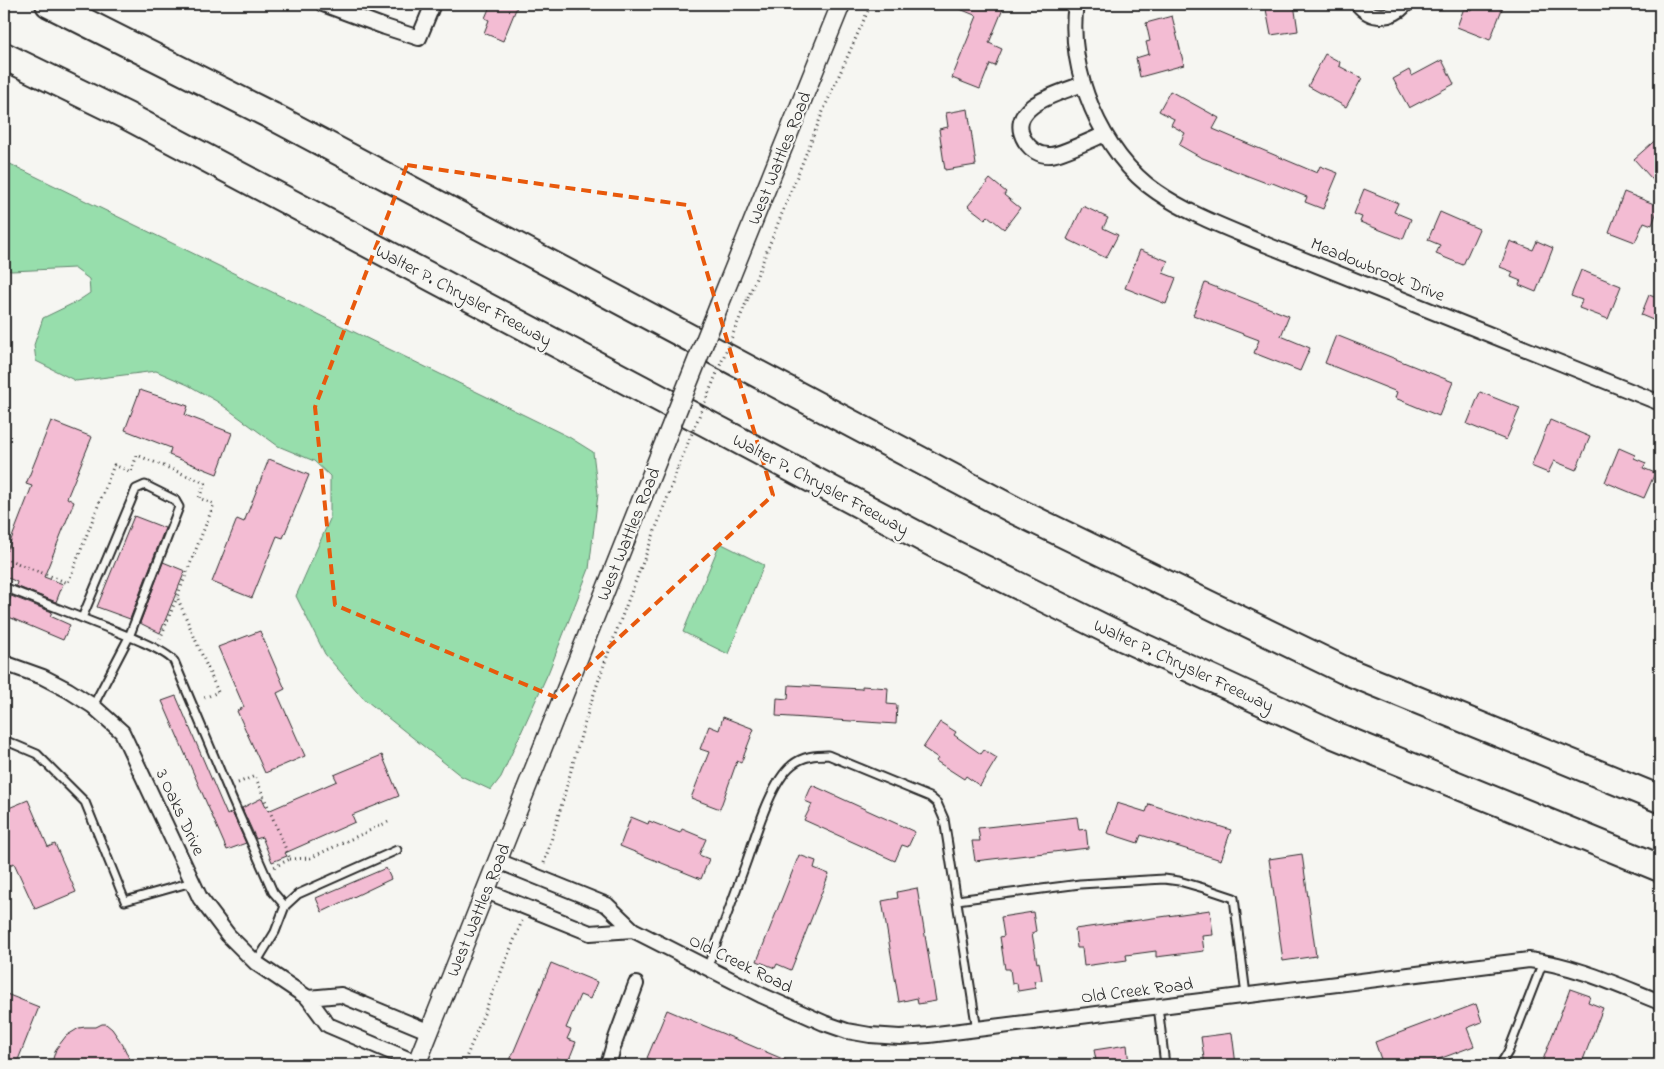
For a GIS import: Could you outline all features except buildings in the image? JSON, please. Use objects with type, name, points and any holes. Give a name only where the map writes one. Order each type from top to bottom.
[{"type":"highway","points":[[49,4],[272,116],[1016,511],[1344,670],[1660,799]]},
{"type":"highway","name":"Walter P. Chrysler Freeway","points":[[4,56],[126,116],[940,547],[1126,639],[1343,739],[1660,868]]},
{"type":"street","points":[[323,4],[385,28],[419,38],[433,4]]},
{"type":"street","name":"West Wattles Road","points":[[417,1064],[841,4]]},
{"type":"street","name":"Meadowbrook Drive","points":[[1076,4],[1076,52],[1083,84],[1093,111],[1105,134],[1122,159],[1143,182],[1170,200],[1213,222],[1660,403]]},
{"type":"street","points":[[1358,4],[1365,11],[1382,17],[1391,16],[1400,11],[1406,4]]},
{"type":"street","points":[[1083,84],[1035,103],[1022,118],[1020,127],[1022,137],[1034,151],[1053,155],[1105,134]]},
{"type":"street","name":"3 Oaks Drive","points":[[4,663],[43,677],[68,690],[93,706],[122,732],[170,831],[192,882],[211,914],[228,935],[256,962],[308,998],[328,1025],[417,1064]]},
{"type":"street","name":"Old Creek Road","points":[[498,861],[607,905],[634,930],[762,995],[824,1023],[847,1031],[870,1035],[900,1037],[977,1030],[1529,960],[1582,971],[1660,1002]]},
{"type":"street","points":[[486,891],[590,933],[634,930]]},
{"type":"street","points":[[608,1065],[636,984]]},
{"type":"street","points":[[308,998],[340,996],[430,1032]]},
{"type":"lane","points":[[82,618],[136,488],[145,485],[174,500],[180,508],[129,638],[93,706]]},
{"type":"lane","points":[[4,588],[156,649],[167,654],[174,661],[273,892],[285,906]]},
{"type":"lane","points":[[4,740],[37,754],[85,802],[124,902],[192,882]]},
{"type":"lane","points":[[708,968],[763,815],[776,786],[792,764],[816,755],[828,756],[930,797],[936,803],[944,819],[977,1030]]},
{"type":"lane","points":[[256,962],[275,932],[285,906],[298,894],[397,850]]},
{"type":"lane","points":[[957,900],[1080,884],[1164,879],[1207,888],[1234,898],[1246,995]]},
{"type":"lane","points":[[1500,1065],[1508,1052],[1543,962]]},
{"type":"lane","points":[[1158,1006],[1165,1065]]},
{"type":"path","points":[[542,868],[596,687],[678,466],[824,109],[871,4]]},
{"type":"path","points":[[4,558],[68,582],[114,465],[131,472],[137,455],[204,482],[199,498],[214,504],[156,649]]},
{"type":"path","points":[[178,597],[218,692],[202,699],[205,707]]},
{"type":"path","points":[[234,775],[238,783],[254,776],[290,859]]},
{"type":"path","points":[[273,867],[290,859],[310,858],[388,822]]},
{"type":"path","points":[[463,1065],[523,916]]},
{"type":"highlighted area","points":[[407,165],[687,205],[773,495],[555,697],[335,605],[315,407]]},
{"type":"green space","points":[[4,161],[569,437],[593,452],[598,494],[589,569],[549,671],[501,777],[491,790],[461,776],[363,698],[325,654],[296,596],[330,519],[330,476],[314,461],[278,446],[218,402],[188,385],[156,371],[76,381],[36,361],[34,345],[43,318],[90,293],[89,279],[74,268],[4,270]]},
{"type":"green space","points":[[720,543],[764,565],[728,654],[683,632]]}]
